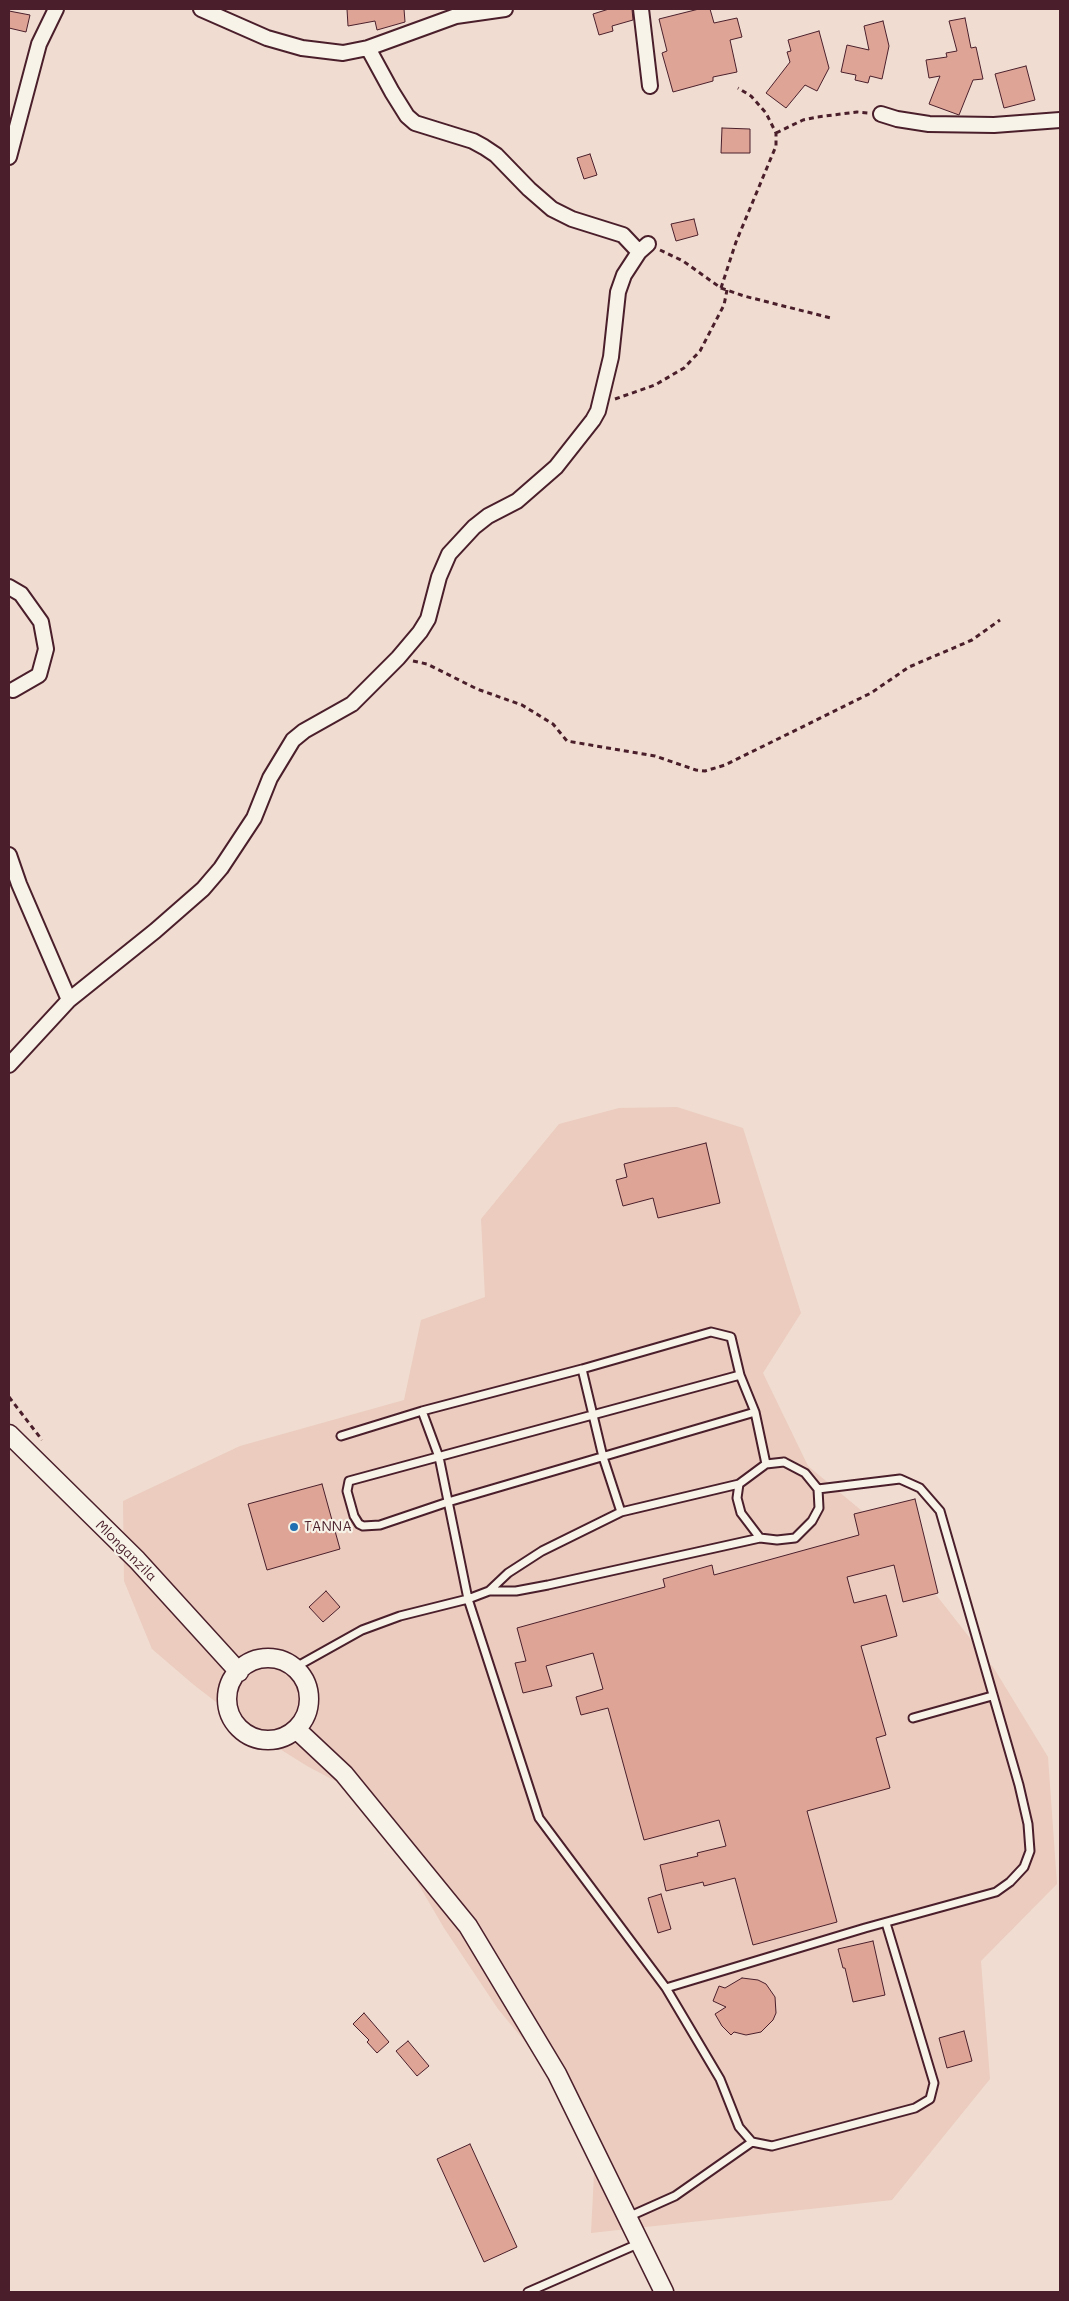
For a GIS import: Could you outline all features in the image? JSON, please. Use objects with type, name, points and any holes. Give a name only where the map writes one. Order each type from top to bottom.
[{"type":"street","points":[[9,156],[39,44],[56,9]]},
{"type":"street","points":[[202,9],[267,38],[302,48],[343,53],[368,48],[456,16],[504,9]]},
{"type":"street","points":[[641,9],[650,86]]},
{"type":"street","points":[[9,1065],[69,1000],[155,931],[203,888],[220,868],[254,818],[270,778],[293,740],[304,731],[352,704],[398,658],[420,632],[428,619],[439,577],[449,554],[474,527],[488,516],[517,501],[556,467],[593,420],[600,404],[614,338],[618,292],[624,275],[644,248],[624,235],[572,219],[552,209],[529,189],[496,155],[484,147],[472,141],[415,123],[407,116],[368,48]]},
{"type":"street","points":[[882,114],[897,119],[929,124],[994,125],[1060,120]]},
{"type":"street","points":[[9,587],[21,594],[41,622],[46,649],[39,675],[10,692]]},
{"type":"street","points":[[9,855],[19,884],[69,1000]]},
{"type":"street","name":"Mlonganzila","points":[[9,1434],[137,1560],[239,1672]]},
{"type":"street","points":[[269,1658],[282,1660],[294,1668],[303,1678],[308,1691],[308,1705],[304,1718],[296,1729],[285,1736],[272,1740],[259,1739],[246,1734],[236,1726],[229,1714],[226,1702],[228,1688],[233,1676],[239,1672],[243,1666],[255,1660],[269,1658]]},
{"type":"street","points":[[296,1729],[344,1774],[468,1926],[557,2074],[664,2292]]},
{"type":"lane","points":[[341,1436],[422,1411],[582,1369],[711,1332],[731,1338],[740,1375],[755,1412],[766,1464]]},
{"type":"lane","points":[[582,1369],[603,1457],[621,1512]]},
{"type":"lane","points":[[740,1375],[349,1481],[347,1491],[359,1524],[367,1527],[380,1525],[448,1502],[755,1412]]},
{"type":"lane","points":[[422,1411],[439,1457],[468,1599],[539,1818],[666,1988],[720,2079],[739,2128],[752,2142],[772,2146],[915,2108],[930,2099],[934,2083],[886,1923]]},
{"type":"lane","points":[[294,1668],[362,1630],[400,1616],[468,1599],[489,1591],[516,1591],[548,1585],[760,1538],[777,1540],[795,1538],[812,1521],[819,1508],[818,1489],[805,1473],[784,1462],[766,1464],[739,1484],[621,1512],[542,1551],[508,1573],[489,1591]]},
{"type":"lane","points":[[666,1988],[996,1892],[1010,1882],[1024,1867],[1030,1851],[1028,1824],[940,1511],[920,1488],[900,1479],[818,1489]]},
{"type":"lane","points":[[739,1484],[737,1498],[741,1513],[760,1538]]},
{"type":"lane","points":[[913,1718],[992,1696]]},
{"type":"lane","points":[[627,2218],[675,2196],[752,2142]]},
{"type":"lane","points":[[528,2292],[640,2243]]},
{"type":"path","points":[[721,288],[736,242],[776,146],[776,132],[766,113],[751,96],[738,88]]},
{"type":"path","points":[[776,132],[803,120],[817,117],[857,112],[882,114]]},
{"type":"path","points":[[644,248],[683,261],[721,288],[831,318]]},
{"type":"path","points":[[600,404],[654,385],[684,368],[700,351],[724,305],[727,290]]},
{"type":"path","points":[[398,658],[427,664],[477,689],[522,705],[553,724],[567,742],[630,750],[705,771],[725,765],[871,693],[909,667],[972,640],[1000,620]]},
{"type":"shaded area","points":[[677,1107],[743,1128],[801,1313],[763,1373],[808,1466],[886,1531],[995,1670],[1048,1757],[1057,1884],[981,1961],[990,2079],[892,2200],[591,2233],[595,2154],[591,2121],[498,2009],[444,1928],[388,1832],[360,1794],[307,1766],[264,1739],[194,1685],[152,1649],[124,1581],[123,1501],[240,1446],[404,1400],[421,1320],[485,1297],[481,1219],[559,1124],[619,1108]]},
{"type":"building","points":[[347,9],[404,9],[405,22],[377,30],[375,21],[348,26]]},
{"type":"building","points":[[609,9],[632,9],[633,20],[612,26],[613,31],[599,35],[593,14]]},
{"type":"building","points":[[699,9],[710,9],[714,23],[737,18],[742,37],[730,40],[737,72],[713,77],[713,81],[673,92],[662,53],[667,51],[659,19]]},
{"type":"building","points":[[9,11],[30,15],[26,32],[9,28]]},
{"type":"building","points":[[965,18],[971,48],[976,47],[983,79],[973,80],[959,115],[929,104],[940,76],[929,78],[926,60],[947,57],[946,53],[957,51],[949,21]]},
{"type":"building","points":[[883,21],[889,46],[882,79],[870,76],[868,83],[855,80],[856,75],[841,72],[847,45],[869,50],[864,26]]},
{"type":"building","points":[[819,31],[829,68],[817,91],[805,85],[786,108],[766,93],[790,62],[787,52],[791,51],[788,40]]},
{"type":"building","points":[[1026,66],[1035,100],[1004,108],[995,74]]},
{"type":"building","points":[[722,128],[750,129],[750,153],[721,153]]},
{"type":"building","points":[[590,154],[597,175],[584,179],[577,158]]},
{"type":"building","points":[[694,219],[698,235],[676,241],[671,224]]},
{"type":"building","points":[[706,1143],[720,1203],[658,1218],[653,1198],[623,1206],[616,1180],[627,1177],[624,1164]]},
{"type":"building","name":"TANNA","points":[[322,1484],[340,1549],[267,1570],[248,1504]]},
{"type":"building","points":[[915,1499],[938,1593],[903,1602],[894,1565],[847,1577],[854,1603],[886,1595],[897,1636],[861,1646],[886,1735],[876,1738],[890,1788],[807,1811],[837,1922],[753,1945],[735,1878],[704,1886],[703,1882],[666,1891],[660,1865],[698,1856],[697,1853],[726,1846],[719,1820],[644,1840],[608,1708],[581,1715],[576,1697],[603,1689],[593,1653],[546,1666],[552,1686],[523,1693],[515,1663],[526,1661],[517,1628],[665,1587],[663,1579],[712,1565],[714,1575],[859,1535],[854,1514]]},
{"type":"building","points":[[326,1591],[340,1607],[323,1622],[309,1607]]},
{"type":"building","points":[[661,1894],[671,1929],[658,1933],[648,1898]]},
{"type":"building","points":[[873,1941],[885,1995],[853,2002],[845,1968],[843,1968],[838,1949]]},
{"type":"building","points":[[742,1978],[758,1980],[766,1984],[775,1997],[776,2013],[773,2020],[761,2032],[746,2035],[734,2032],[731,2035],[722,2026],[715,2014],[726,2007],[713,2001],[719,1986],[725,1988]]},
{"type":"building","points":[[364,2013],[389,2042],[377,2053],[367,2042],[369,2040],[353,2024]]},
{"type":"building","points":[[964,2031],[972,2061],[947,2068],[939,2038]]},
{"type":"building","points":[[408,2041],[429,2066],[417,2076],[396,2051]]},
{"type":"building","points":[[470,2144],[517,2247],[484,2262],[437,2159]]},
{"type":"place","name":"TANNA","points":[[294,1527]]}]
